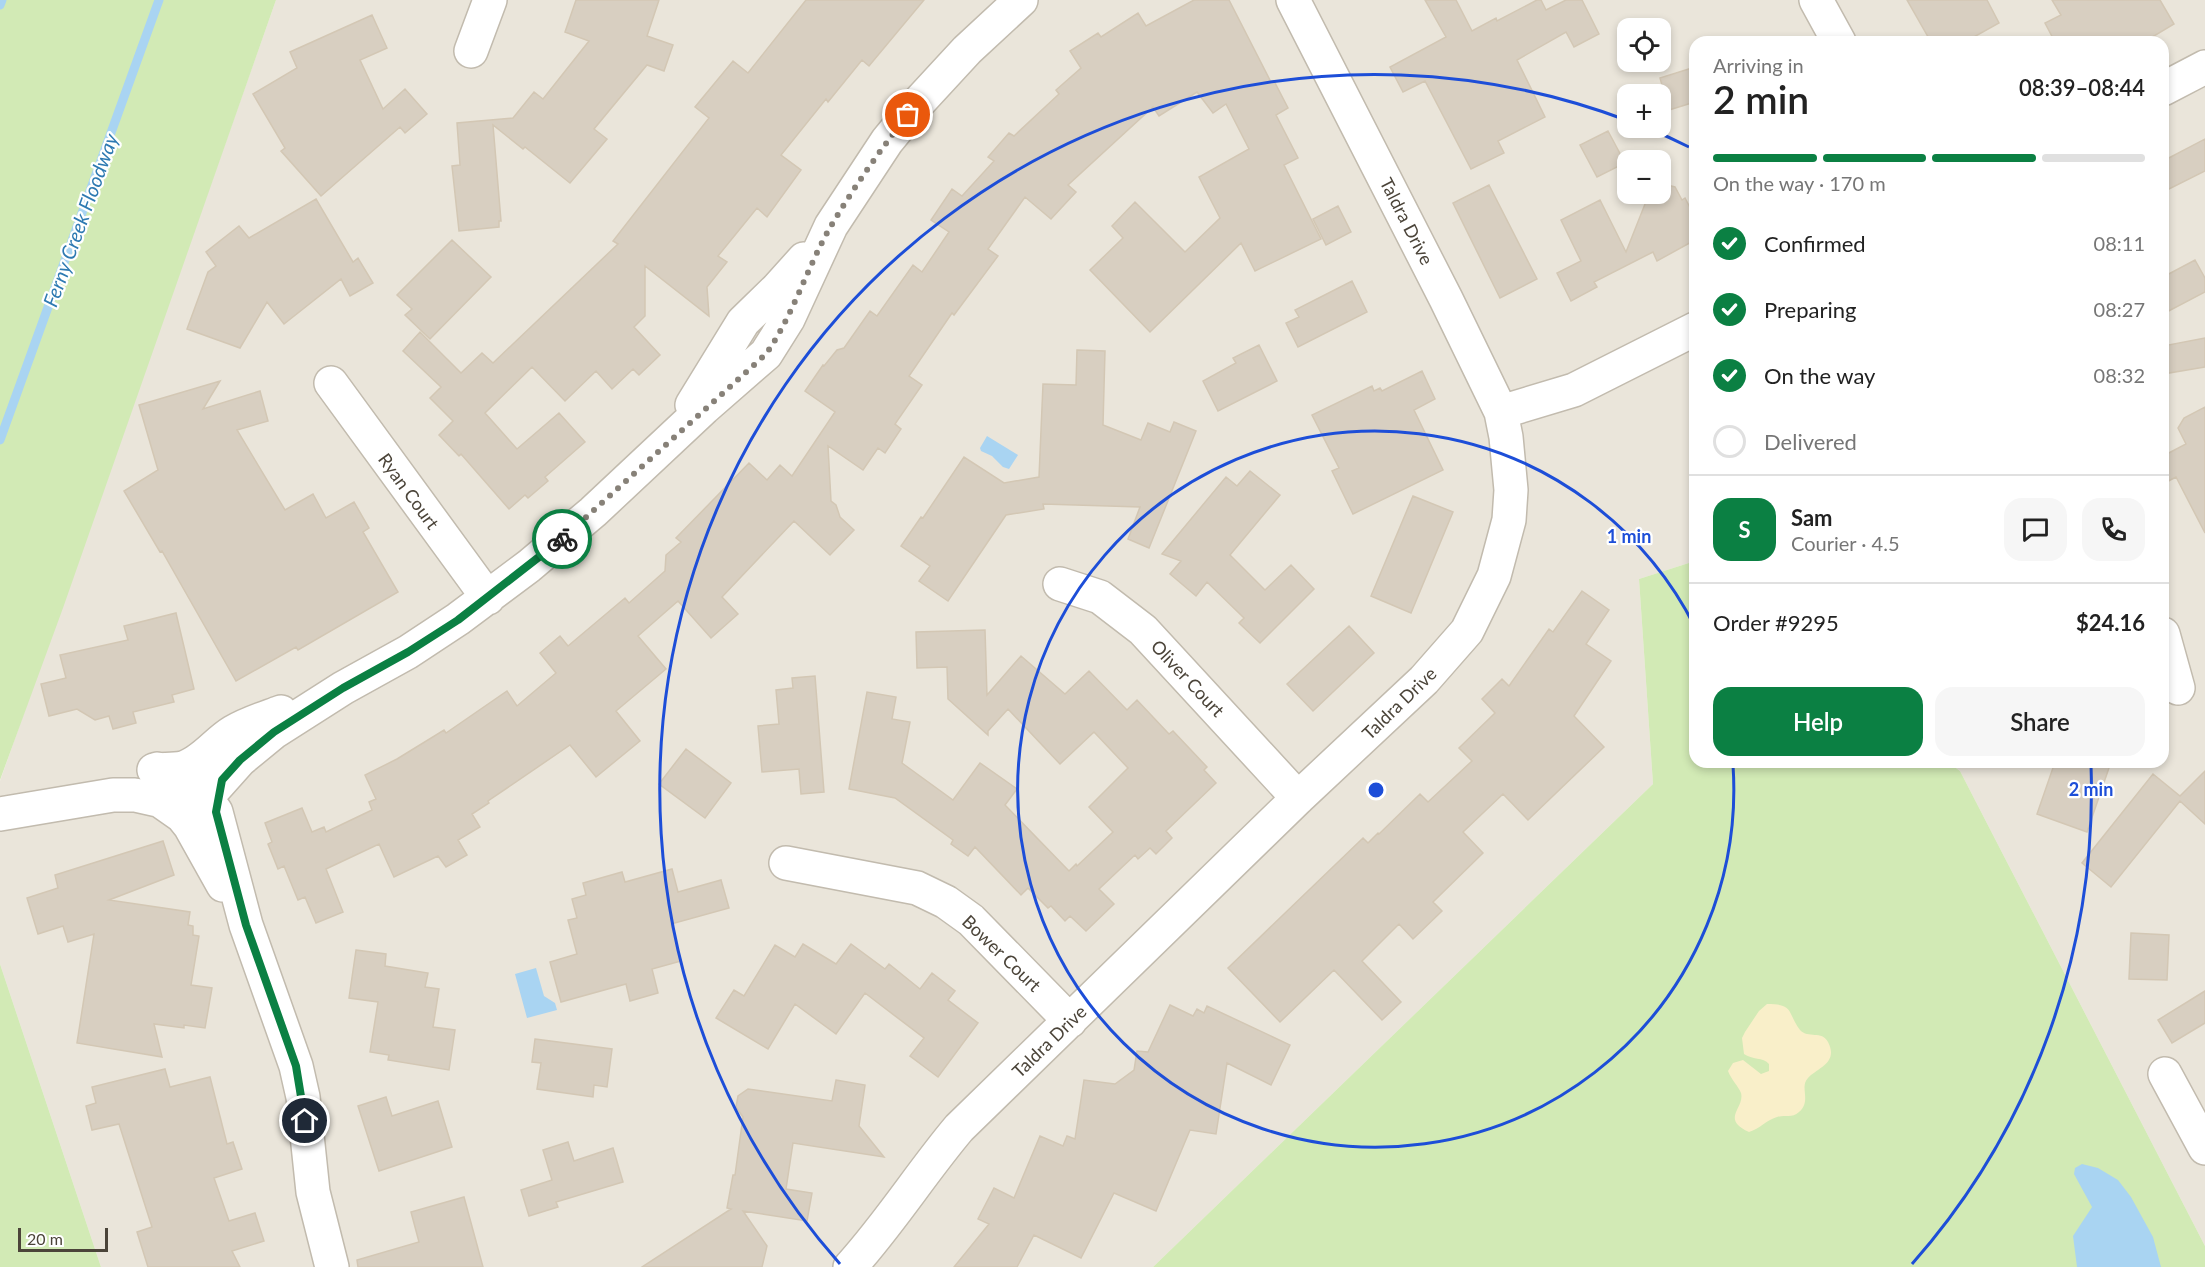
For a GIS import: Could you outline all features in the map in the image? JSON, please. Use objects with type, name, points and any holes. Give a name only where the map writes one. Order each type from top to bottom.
[{"type":"street","points":[[471,51],[490,0]]},
{"type":"street","points":[[191,792],[255,746],[343,688],[408,652],[488,598],[593,512],[654,454],[699,395],[743,322],[777,289],[831,226],[888,141],[919,102],[967,50],[1011,10],[1034,0]]},
{"type":"street","name":"Taldra Drive","points":[[850,1267],[865,1251],[959,1128],[1298,798],[1424,680],[1467,631],[1494,576],[1509,520],[1511,490],[1503,425],[1430,267],[1293,0]]},
{"type":"street","points":[[1816,0],[1836,36]]},
{"type":"street","points":[[2169,86],[2205,67]]},
{"type":"street","points":[[1503,425],[1689,332]]},
{"type":"street","name":"Ryan Court","points":[[331,383],[488,598]]},
{"type":"street","name":"Oliver Court","points":[[1060,584],[1100,597],[1143,630],[1298,798]]},
{"type":"street","points":[[2169,656],[2178,688]]},
{"type":"street","points":[[0,814],[33,807],[119,775],[140,770],[191,792],[246,925],[296,1066],[303,1097],[313,1192],[332,1267]]},
{"type":"street","name":"Bower Court","points":[[786,863],[917,888],[946,902],[971,920],[1070,1021]]},
{"type":"street","points":[[2165,1074],[2205,1148]]},
{"type":"shaded area","points":[[276,0],[2205,0],[2205,1246],[1960,771],[1956,768],[2169,768],[2169,36],[1689,36],[1689,563],[1639,579],[1653,784],[1153,1267],[101,1267],[0,964],[0,781]]},
{"type":"green space","points":[[0,0],[276,0],[63,608],[0,780]]},
{"type":"green space","points":[[1689,563],[1689,768],[1956,768],[1960,771],[2205,1246],[2205,1267],[1153,1267],[1653,784],[1639,579]]},
{"type":"green space","points":[[0,964],[101,1267],[0,1267]]},
{"type":"sand","points":[[1767,1004],[1776,1004],[1786,1008],[1803,1033],[1825,1038],[1831,1049],[1831,1055],[1826,1064],[1808,1078],[1805,1086],[1805,1103],[1799,1112],[1773,1118],[1749,1132],[1736,1123],[1735,1118],[1741,1093],[1728,1071],[1733,1063],[1743,1060],[1761,1074],[1769,1071],[1767,1062],[1744,1054],[1742,1038],[1759,1011]]},
{"type":"water","points":[[987,436],[1018,455],[1009,469],[981,451],[980,448]]},
{"type":"water","points":[[536,968],[544,996],[555,1003],[557,1010],[527,1018],[515,974]]},
{"type":"water","points":[[2082,1164],[2098,1168],[2118,1180],[2131,1197],[2153,1237],[2161,1267],[2077,1267],[2073,1236],[2092,1207],[2074,1174],[2075,1168]]},
{"type":"building","points":[[576,0],[659,0],[647,36],[673,45],[664,71],[647,65],[594,129],[607,139],[570,183],[493,125],[501,221],[499,221],[499,227],[459,231],[452,166],[460,165],[457,123],[513,118],[534,92],[543,99],[589,41],[565,32]]},
{"type":"building","points":[[806,0],[924,0],[869,66],[862,60],[828,102],[826,99],[781,155],[801,170],[767,217],[757,208],[718,256],[727,262],[707,287],[709,316],[645,266],[645,316],[634,327],[660,355],[639,375],[633,369],[612,389],[596,371],[565,401],[532,367],[485,413],[517,449],[559,413],[585,442],[545,477],[548,481],[528,498],[525,495],[509,509],[461,454],[459,456],[439,435],[453,421],[430,398],[441,387],[403,351],[420,332],[461,373],[482,353],[493,363],[618,244],[613,241],[709,118],[695,107],[733,61],[748,73]]},
{"type":"building","points":[[1194,0],[1229,0],[1271,82],[1274,81],[1288,108],[1276,115],[1298,158],[1284,165],[1321,239],[1255,271],[1241,243],[1150,332],[1090,270],[1123,238],[1112,226],[1135,202],[1185,252],[1220,218],[1199,177],[1249,149],[1226,104],[1213,113],[1197,92],[1159,116],[1153,107],[1068,185],[1076,192],[1051,219],[1025,197],[988,249],[998,256],[954,315],[952,313],[909,376],[922,385],[895,424],[901,429],[885,453],[878,448],[863,470],[828,446],[831,501],[836,505],[840,517],[854,530],[830,555],[794,521],[722,597],[738,614],[711,638],[678,601],[638,636],[666,669],[616,711],[640,741],[596,777],[570,745],[472,814],[480,827],[458,840],[467,855],[446,867],[438,856],[394,877],[379,844],[326,869],[343,912],[316,923],[305,897],[298,900],[284,866],[278,869],[268,844],[272,842],[265,823],[302,808],[312,832],[324,827],[326,832],[372,810],[369,802],[376,799],[365,775],[397,759],[444,730],[446,733],[507,691],[517,706],[556,673],[540,653],[560,636],[568,646],[625,598],[629,603],[665,571],[666,555],[681,542],[676,538],[749,463],[767,480],[780,465],[792,476],[835,412],[805,391],[823,365],[837,350],[844,348],[870,311],[877,316],[913,265],[922,272],[949,232],[931,220],[952,189],[962,196],[994,161],[988,157],[1009,133],[1014,136],[1059,94],[1056,90],[1081,68],[1070,51],[1098,33],[1101,37],[1138,13],[1146,26]]},
{"type":"building","points":[[1425,0],[1456,0],[1472,31],[1537,0],[1541,0],[1546,10],[1566,0],[1582,0],[1599,34],[1574,47],[1566,32],[1517,60],[1545,117],[1498,141],[1504,153],[1471,169],[1425,81],[1403,92],[1390,67],[1446,37]]},
{"type":"building","points":[[1907,0],[1987,0],[1999,23],[1976,36],[1928,36]]},
{"type":"building","points":[[2052,0],[2160,0],[2174,24],[2154,36],[2052,36],[2045,23],[2061,15]]},
{"type":"building","points":[[372,15],[387,48],[360,60],[383,109],[405,89],[427,114],[405,133],[400,127],[321,196],[281,151],[285,148],[253,94],[297,68],[290,52]]},
{"type":"building","points":[[1689,69],[1689,104],[1671,109],[1671,84],[1662,84],[1660,78]]},
{"type":"building","points":[[1608,131],[1618,150],[1617,167],[1597,177],[1580,145]]},
{"type":"building","points":[[2205,139],[2205,171],[2169,189],[2169,158]]},
{"type":"building","points":[[1489,185],[1537,279],[1500,298],[1453,203]]},
{"type":"building","points":[[1671,186],[1675,187],[1682,200],[1685,198],[1689,206],[1689,243],[1657,261],[1653,252],[1594,282],[1597,287],[1571,301],[1557,273],[1581,261],[1561,220],[1600,200],[1626,252],[1645,204],[1671,204]]},
{"type":"building","points":[[316,199],[353,262],[358,258],[373,283],[350,296],[341,279],[284,324],[267,302],[240,348],[187,329],[208,272],[216,266],[206,252],[239,226],[249,238]]},
{"type":"building","points":[[1338,206],[1351,232],[1326,245],[1313,219]]},
{"type":"building","points":[[452,240],[491,277],[430,339],[405,315],[412,309],[397,295]]},
{"type":"building","points":[[2195,260],[2205,278],[2205,292],[2169,311],[2169,274]]},
{"type":"building","points":[[1352,281],[1367,312],[1298,347],[1286,323],[1299,317],[1295,310]]},
{"type":"building","points":[[2205,338],[2205,367],[2169,373],[2169,345]]},
{"type":"building","points":[[1259,345],[1277,381],[1218,411],[1203,381],[1236,363],[1233,358]]},
{"type":"building","points":[[1077,350],[1105,351],[1103,425],[1141,440],[1148,423],[1170,432],[1174,422],[1196,431],[1149,548],[1128,539],[1140,507],[1043,504],[1044,509],[1006,515],[948,601],[919,581],[930,566],[901,546],[964,457],[1004,483],[1039,477],[1043,384],[1076,385]]},
{"type":"building","points":[[1422,371],[1435,399],[1414,410],[1443,470],[1353,514],[1332,471],[1339,468],[1312,415],[1372,386],[1374,391],[1380,388],[1382,391]]},
{"type":"building","points":[[220,381],[203,409],[260,391],[268,421],[237,430],[285,510],[313,494],[326,518],[354,502],[369,528],[363,532],[398,592],[298,650],[296,647],[236,681],[162,551],[160,552],[124,491],[158,470],[139,405]]},
{"type":"building","points":[[2205,407],[2205,533],[2176,477],[2169,481],[2169,453],[2186,444],[2178,428],[2184,418]]},
{"type":"building","points":[[1250,471],[1280,495],[1230,555],[1265,590],[1291,565],[1314,589],[1260,643],[1239,623],[1244,618],[1207,582],[1196,596],[1170,574],[1181,561],[1162,554],[1226,477],[1237,486]]},
{"type":"building","points":[[1413,496],[1453,512],[1411,613],[1371,596]]},
{"type":"building","points":[[1582,591],[1609,610],[1586,644],[1611,661],[1574,716],[1604,747],[1528,820],[1503,794],[1463,832],[1483,853],[1433,902],[1442,911],[1413,939],[1399,924],[1362,961],[1401,1002],[1382,1020],[1334,970],[1280,1022],[1228,968],[1363,838],[1368,843],[1420,794],[1428,802],[1472,761],[1459,748],[1495,713],[1482,699],[1502,679],[1509,686],[1549,629],[1553,632]]},
{"type":"building","points":[[176,613],[194,689],[172,695],[174,702],[133,712],[136,723],[113,729],[109,716],[95,720],[77,709],[49,716],[41,684],[66,678],[60,655],[128,640],[124,626]]},
{"type":"building","points":[[1349,626],[1374,653],[1313,711],[1287,684]]},
{"type":"building","points":[[985,630],[987,695],[1021,656],[1065,694],[1089,671],[1127,710],[1137,700],[1169,734],[1173,731],[1207,767],[1204,770],[1216,783],[1166,831],[1172,838],[1156,854],[1150,848],[1138,859],[1135,855],[1099,889],[1114,904],[1086,931],[1070,916],[1065,921],[1051,906],[1048,908],[1028,888],[1021,895],[975,847],[968,856],[951,844],[953,840],[895,798],[849,789],[867,692],[896,697],[892,719],[910,722],[902,763],[953,800],[980,763],[1017,789],[1005,805],[1069,871],[1113,832],[1089,807],[1128,768],[1094,732],[1060,764],[1008,709],[988,731],[988,735],[948,699],[947,667],[917,668],[916,632]]},
{"type":"building","points":[[815,676],[824,792],[801,794],[799,769],[762,772],[758,726],[779,724],[776,690],[793,688],[792,678]]},
{"type":"building","points":[[686,749],[731,783],[705,818],[659,784]]},
{"type":"building","points":[[2053,768],[2109,768],[2087,832],[2037,814]]},
{"type":"building","points":[[2205,771],[2205,824],[2180,801],[2111,887],[2082,863],[2153,774],[2180,796]]},
{"type":"building","points":[[163,841],[174,875],[109,900],[190,912],[188,925],[193,926],[193,935],[199,936],[191,985],[212,988],[205,1028],[154,1024],[162,1057],[77,1043],[94,934],[68,942],[63,926],[38,934],[27,898],[58,888],[55,875]]},
{"type":"building","points":[[672,869],[678,892],[721,880],[729,908],[671,924],[681,961],[652,969],[658,993],[630,1001],[626,984],[561,1002],[550,962],[577,954],[568,920],[577,918],[572,899],[586,895],[583,883],[622,872],[625,882]]},
{"type":"building","points":[[2131,933],[2169,935],[2167,980],[2129,979]]},
{"type":"building","points":[[803,944],[836,964],[851,944],[885,969],[889,964],[920,989],[932,973],[955,991],[948,1000],[978,1023],[938,1077],[910,1056],[924,1038],[865,993],[836,1034],[795,1004],[768,1049],[716,1018],[734,990],[744,996],[775,945],[795,957]]},
{"type":"building","points":[[356,950],[386,954],[385,966],[428,973],[425,987],[439,989],[433,1027],[455,1030],[449,1070],[388,1060],[389,1055],[370,1052],[378,1002],[349,998]]},
{"type":"building","points":[[2205,991],[2205,1023],[2172,1043],[2158,1020]]},
{"type":"building","points":[[1170,1005],[1193,1016],[1197,1009],[1204,1013],[1207,1006],[1290,1045],[1271,1085],[1227,1063],[1216,1134],[1190,1130],[1156,1211],[1114,1193],[1081,1258],[1034,1235],[1017,1267],[954,1267],[989,1224],[978,1219],[994,1188],[1014,1198],[1040,1136],[1063,1146],[1067,1136],[1075,1139],[1084,1080],[1115,1084],[1134,1070],[1137,1051],[1148,1052]]},
{"type":"building","points":[[535,1039],[612,1049],[607,1087],[594,1085],[593,1097],[537,1089],[541,1063],[532,1062]]},
{"type":"building","points":[[165,1069],[170,1087],[210,1077],[227,1144],[233,1142],[242,1169],[214,1178],[229,1221],[255,1213],[264,1241],[232,1251],[240,1267],[148,1267],[137,1232],[152,1227],[119,1124],[92,1130],[86,1106],[96,1103],[92,1087]]},
{"type":"building","points":[[836,1080],[865,1085],[859,1126],[884,1157],[793,1143],[786,1189],[812,1193],[807,1221],[743,1211],[767,1246],[762,1267],[642,1267],[731,1209],[727,1208],[733,1175],[735,1175],[743,1117],[736,1107],[738,1096],[748,1089],[832,1101]]},
{"type":"building","points":[[386,1097],[392,1116],[438,1101],[452,1147],[379,1171],[358,1106]]},
{"type":"building","points":[[568,1142],[574,1161],[613,1148],[623,1182],[556,1202],[558,1207],[529,1216],[521,1190],[552,1180],[543,1150]]},
{"type":"building","points":[[464,1197],[483,1267],[358,1267],[357,1260],[419,1242],[411,1212]]},
{"type":"waterway","name":"Ferny Creek Floodway","points":[[0,5],[2,0]]},
{"type":"waterway","name":"Ferny Creek Floodway","points":[[0,440],[159,0]]},
{"type":"way so far","points":[[562,539],[729,385],[766,354],[788,319],[831,226],[858,183],[908,115]]},
{"type":"route","points":[[305,1121],[303,1097],[296,1066],[246,925],[216,812],[222,780],[255,746],[274,732],[458,620],[529,567],[562,539]]}]
